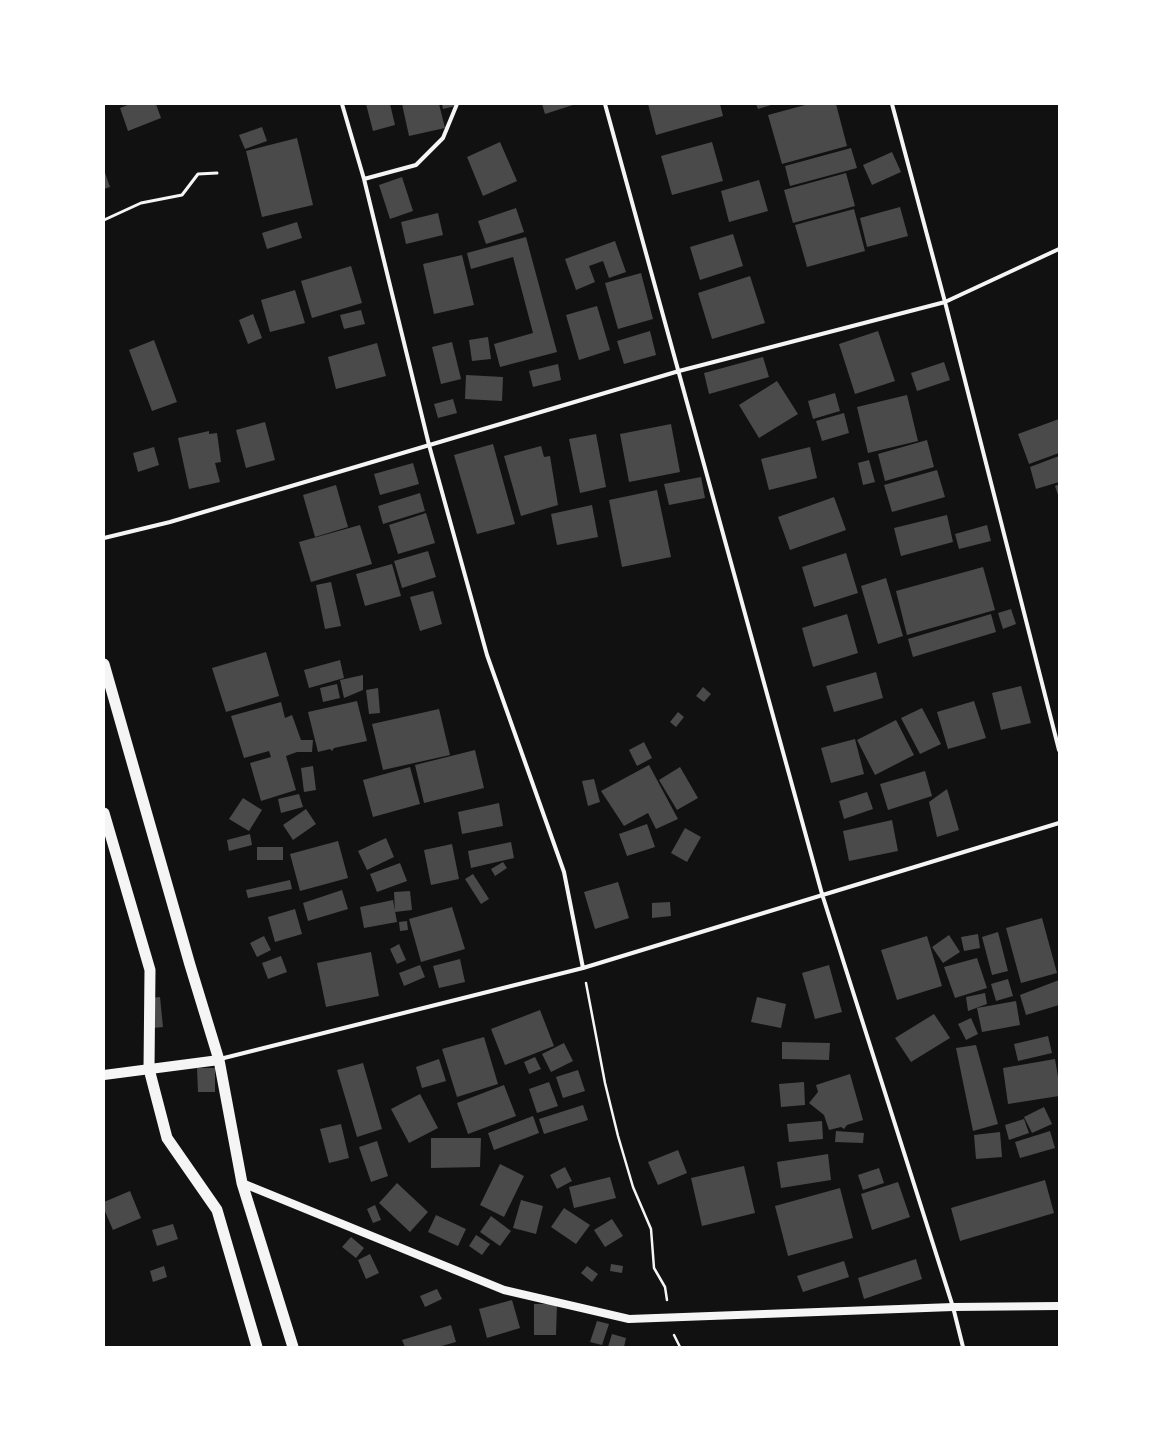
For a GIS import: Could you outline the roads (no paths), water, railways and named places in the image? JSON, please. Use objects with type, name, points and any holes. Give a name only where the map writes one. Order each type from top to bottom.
[{"type":"highway","points":[[104,664],[219,1060],[242,1183],[294,1347]]},
{"type":"highway","points":[[104,813],[150,970],[149,1069],[167,1138],[217,1210],[257,1347]]},
{"type":"main road","points":[[104,1075],[219,1060]]},
{"type":"main road","points":[[242,1183],[504,1290],[629,1319],[953,1307],[1059,1306]]},
{"type":"street","points":[[342,104],[364,179],[429,445],[487,655],[564,872],[583,968]]},
{"type":"street","points":[[364,179],[416,165],[443,138],[457,104]]},
{"type":"street","points":[[605,104],[822,894],[953,1307],[963,1347]]},
{"type":"street","points":[[892,104],[945,302],[1059,750]]},
{"type":"street","points":[[104,538],[170,522],[679,371],[945,302],[1059,249]]},
{"type":"street","points":[[219,1060],[583,968],[1059,823]]},
{"type":"lane","points":[[104,220],[141,203],[182,195],[198,174],[217,173]]}]
